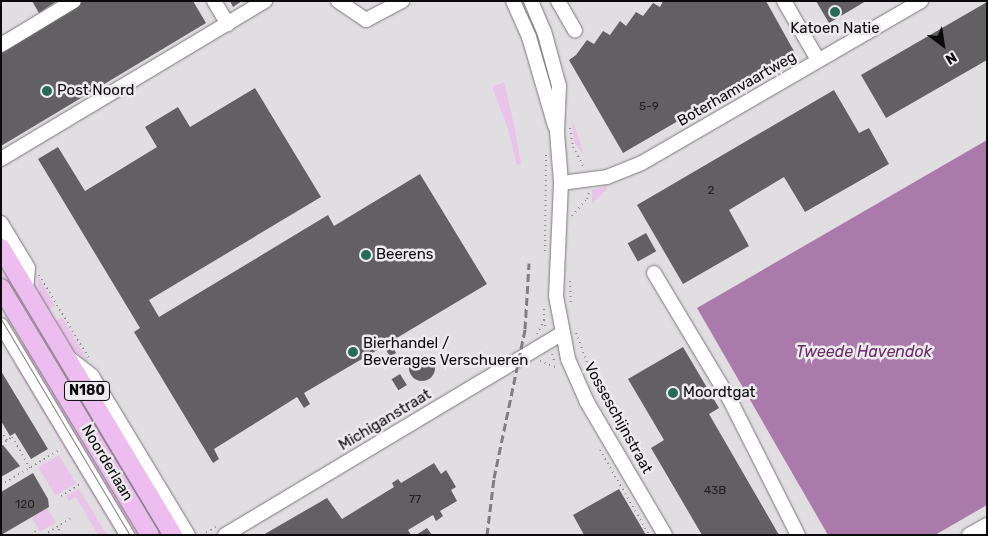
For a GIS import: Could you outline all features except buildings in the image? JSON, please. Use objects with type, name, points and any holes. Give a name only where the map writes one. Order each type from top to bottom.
[{"type":"main road","name":"Noorderlaan","points":[[1,248],[173,535]]},
{"type":"main road","name":"Noorderlaan","points":[[1,288],[150,535]]},
{"type":"street","points":[[1,45],[74,1]]},
{"type":"street","points":[[214,1],[228,24]]},
{"type":"street","points":[[1,159],[266,1]]},
{"type":"street","points":[[341,3],[366,20],[402,1]]},
{"type":"street","name":"Vosseschijnstraat","points":[[513,1],[529,37],[563,130]]},
{"type":"street","points":[[558,1],[575,31]]},
{"type":"street","points":[[784,1],[818,60]]},
{"type":"street","name":"Boterhamvaartweg","points":[[561,182],[607,177],[640,164],[921,1]]},
{"type":"street","name":"Vosseschijnstraat","points":[[531,4],[559,86],[563,130],[556,274],[562,333],[571,367],[587,402],[665,535]]},
{"type":"street","points":[[1,224],[28,268],[26,289]]},
{"type":"street","points":[[654,273],[730,400],[798,535]]},
{"type":"street","points":[[1,325],[127,535]]},
{"type":"street","name":"Michiganstraat","points":[[222,530],[562,333]]},
{"type":"street","name":"Noorderlaan","points":[[67,357],[92,376],[188,535]]},
{"type":"street","points":[[970,535],[987,525]]},
{"type":"path","points":[[563,130],[584,166],[586,180],[587,199],[572,216],[570,226]]},
{"type":"path","points":[[545,148],[545,254]]},
{"type":"path","points":[[570,273],[573,314]]},
{"type":"path","points":[[533,337],[544,320],[544,302]]},
{"type":"path","points":[[576,331],[602,399],[632,453]]},
{"type":"path","points":[[534,363],[547,362],[561,373]]},
{"type":"path","points":[[2,433],[7,440]]},
{"type":"path","points":[[1,444],[12,438],[30,468]]},
{"type":"path","points":[[598,447],[649,535]]},
{"type":"path","points":[[1,485],[61,449]]},
{"type":"path","points":[[61,496],[82,483]]},
{"type":"path","points":[[44,535],[73,517]]},
{"type":"path","points":[[57,535],[60,525]]},
{"type":"path","points":[[202,535],[222,530]]},
{"type":"path","points":[[36,531],[38,535]]},
{"type":"shaded area","points":[[504,82],[521,164],[517,165],[508,129],[492,87]]},
{"type":"shaded area","points":[[572,118],[584,155],[574,142]]},
{"type":"shaded area","points":[[607,186],[607,189],[592,204],[592,190]]},
{"type":"shaded area","points":[[1,259],[36,317],[30,321],[1,274]]},
{"type":"shaded area","points":[[37,274],[55,306],[47,311],[41,302]]},
{"type":"shaded area","points":[[62,317],[89,363],[67,345],[54,322]]},
{"type":"shaded area","points":[[42,329],[166,535],[158,535],[36,333]]},
{"type":"shaded area","points":[[27,342],[143,535],[132,535],[19,347]]},
{"type":"shaded area","points":[[17,363],[120,534],[117,535],[14,365]]},
{"type":"shaded area","points":[[59,455],[76,483],[55,496],[38,467]]},
{"type":"shaded area","points":[[79,489],[107,535],[98,535],[76,497],[69,501],[66,496]]},
{"type":"shaded area","points":[[47,508],[56,523],[40,532],[32,517]]},
{"type":"water","name":"Tweede Havendok","points":[[987,140],[987,505],[935,535],[828,535],[697,308]]},
{"type":"tram line","points":[[1,319],[130,535]]},
{"type":"railway","points":[[487,535],[494,478],[525,329],[529,263]]},
{"type":"place","name":"Katoen Natie","points":[[835,12]]},
{"type":"place","name":"Post Noord","points":[[47,91]]},
{"type":"place","name":"Beerens","points":[[366,255]]},
{"type":"place","name":"Bierhandel / Beverages Verschueren","points":[[353,352]]},
{"type":"place","name":"Moordtgat","points":[[673,393]]}]
